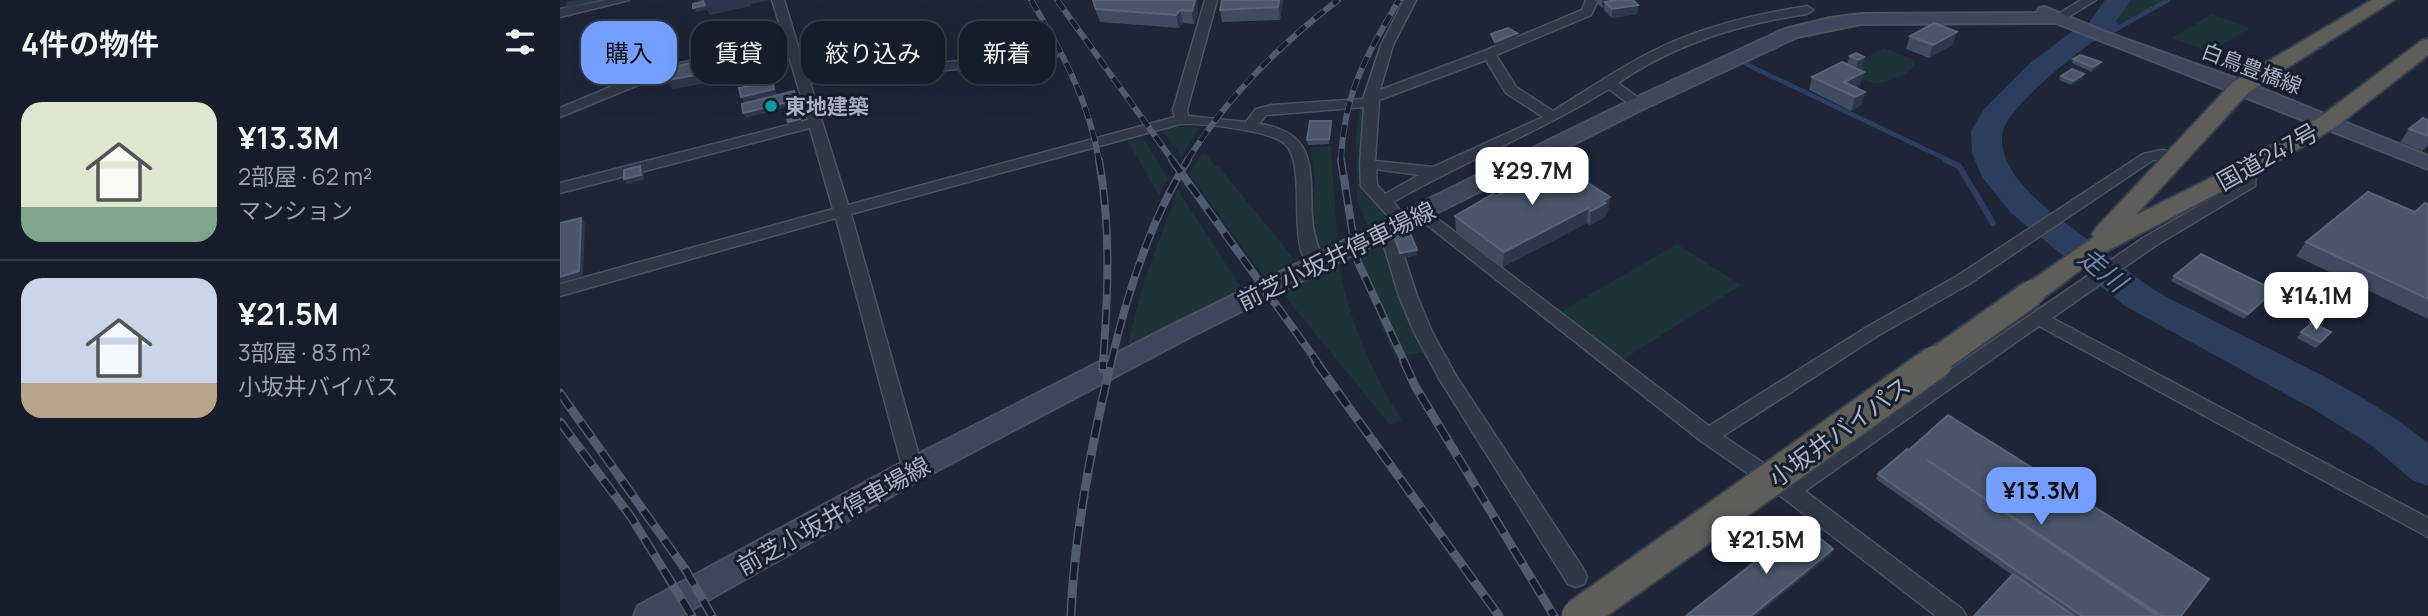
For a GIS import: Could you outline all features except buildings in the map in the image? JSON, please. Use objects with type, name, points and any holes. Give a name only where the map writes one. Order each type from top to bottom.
[{"type":"highway","name":"国道247号","points":[[2035,306],[2094,247],[2241,87],[2385,0]]},
{"type":"highway","name":"国道247号","points":[[2094,247],[2249,168],[2328,122],[2428,45]]},
{"type":"highway","name":"小坂井バイパス","points":[[1578,616],[2035,306]]},
{"type":"main road","points":[[2020,0],[2059,18]]},
{"type":"main road","name":"前芝小坂井停車場線","points":[[650,616],[913,470],[1638,104],[1791,33],[1830,23],[1894,18],[2059,18]]},
{"type":"main road","name":"白鳥豊橋線","points":[[2059,18],[2102,37],[2241,87],[2428,163]]},
{"type":"street","points":[[560,13],[623,0]]},
{"type":"street","points":[[778,0],[801,76]]},
{"type":"street","points":[[1182,119],[1180,110],[1211,0]]},
{"type":"street","points":[[1410,0],[1386,47],[1370,101],[1367,164],[1369,186],[1403,221],[1789,491],[1954,616]]},
{"type":"street","points":[[1250,126],[1261,112],[1272,109],[1370,101],[1587,12],[1592,0]]},
{"type":"street","points":[[2059,18],[2090,0]]},
{"type":"street","points":[[1384,201],[1435,172],[1553,117],[1650,57],[1727,26],[1806,5],[1830,23]]},
{"type":"street","points":[[560,113],[665,71],[791,41]]},
{"type":"street","points":[[1489,54],[1511,90],[1553,117]]},
{"type":"street","points":[[1609,83],[1638,104]]},
{"type":"street","points":[[803,84],[842,211],[913,470]]},
{"type":"street","points":[[560,290],[1182,119],[1212,125],[1250,126],[1272,130],[1293,140],[1299,146],[1304,174],[1306,242],[1317,264]]},
{"type":"street","points":[[560,188],[814,123]]},
{"type":"street","points":[[1708,436],[1873,331],[1964,281],[2148,156],[2176,156]]},
{"type":"street","points":[[1367,164],[1435,172]]},
{"type":"street","points":[[1789,491],[2035,306],[2250,183],[2249,168]]},
{"type":"street","points":[[1403,221],[1408,296],[1423,332],[1449,380],[1576,577]]},
{"type":"street","points":[[2035,306],[2428,528]]},
{"type":"green space","points":[[2122,0],[2165,0],[2109,31],[2103,28]]},
{"type":"green space","points":[[2212,14],[2250,28],[2210,52],[2172,38]]},
{"type":"green space","points":[[1884,48],[1912,59],[1915,64],[1901,76],[1881,83],[1837,73]]},
{"type":"green space","points":[[1366,105],[1365,188],[1390,219],[1369,229],[1357,201],[1356,136],[1360,106]]},
{"type":"green space","points":[[1174,126],[1199,128],[1181,156],[1161,129]]},
{"type":"green space","points":[[1140,133],[1168,179],[1159,195],[1125,137]]},
{"type":"green space","points":[[1331,146],[1337,236],[1333,243],[1321,248],[1315,224],[1314,172],[1309,147]]},
{"type":"green space","points":[[1202,153],[1208,155],[1213,164],[1219,167],[1291,255],[1294,259],[1289,266],[1265,278],[1189,174]]},
{"type":"green space","points":[[1178,190],[1242,289],[1134,345],[1128,343],[1144,281]]},
{"type":"green space","points":[[1381,241],[1402,298],[1427,352],[1395,357],[1383,330],[1358,254]]},
{"type":"green space","points":[[1677,244],[1741,285],[1622,360],[1560,312]]},
{"type":"green space","points":[[1338,261],[1348,304],[1362,344],[1402,420],[1390,425],[1279,289]]},
{"type":"waterway","name":"走川","points":[[2118,0],[2101,24],[2106,26],[2084,36],[2041,68],[1995,115],[1987,131],[1988,153],[1999,177],[2023,206],[2138,297],[2328,398],[2386,433],[2428,468]]},
{"type":"waterway","points":[[2084,36],[2111,32],[2168,0]]},
{"type":"waterway","points":[[1746,64],[1950,161]]},
{"type":"waterway","points":[[1946,160],[1959,166],[1993,223]]},
{"type":"railway","points":[[1031,0],[1073,78],[1089,118],[1099,161]]},
{"type":"railway","points":[[1057,0],[1173,161]]},
{"type":"railway","points":[[1187,161],[1219,115],[1255,74],[1274,54],[1338,0]]},
{"type":"railway","points":[[1341,160],[1347,115],[1358,77],[1399,0]]},
{"type":"railway","points":[[1099,160],[1107,261],[1103,363]]},
{"type":"railway","points":[[1172,160],[1181,172]]},
{"type":"railway","points":[[1181,172],[1188,160]]},
{"type":"railway","points":[[1341,160],[1357,260],[1405,363]]},
{"type":"railway","points":[[1111,363],[1141,258],[1181,172]]},
{"type":"railway","points":[[1181,172],[1318,363]]},
{"type":"railway","points":[[1071,616],[1085,488],[1111,362]]},
{"type":"railway","points":[[1316,362],[1499,616]]},
{"type":"railway","points":[[1404,362],[1415,386],[1554,616]]},
{"type":"railway","points":[[1103,363],[1103,369]]},
{"type":"railway","points":[[560,393],[685,569],[712,616]]},
{"type":"railway","points":[[560,422],[631,517],[692,616]]},
{"type":"place","name":"東地建築","points":[[771,106]]}]
